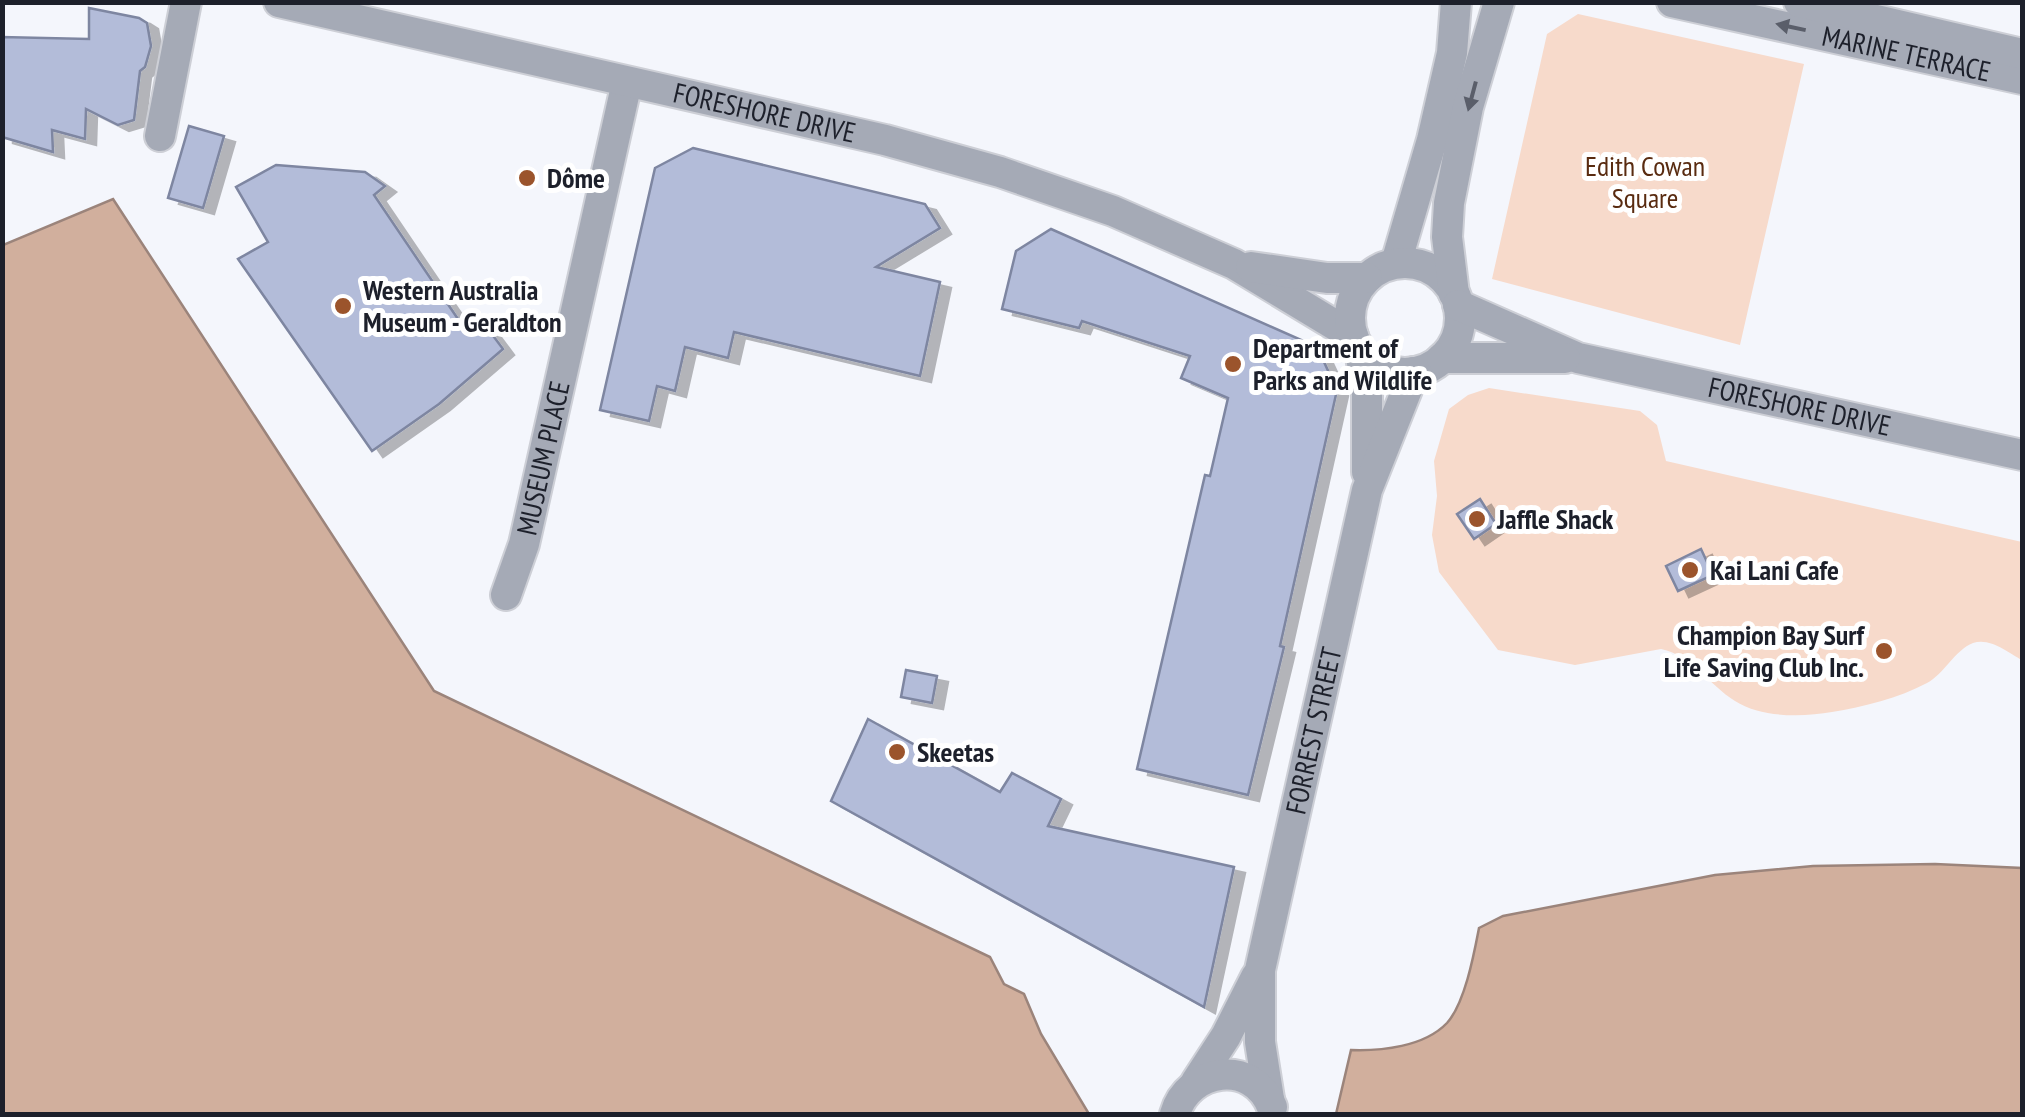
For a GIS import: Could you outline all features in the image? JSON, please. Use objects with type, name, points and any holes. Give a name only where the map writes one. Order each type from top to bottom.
[{"type":"street","points":[[160,136],[186,2]]},
{"type":"street","name":"FORESHORE DRIVE","points":[[280,2],[885,140],[1000,172],[1113,211],[1234,264],[1356,343]]},
{"type":"street","points":[[1396,263],[1432,140],[1452,53],[1456,2]]},
{"type":"street","points":[[1456,300],[1438,274],[1428,268],[1396,263],[1366,278],[1356,290],[1350,306],[1356,343],[1383,368],[1414,372],[1442,358],[1458,330],[1456,300],[1447,237],[1449,203],[1468,107],[1499,2]]},
{"type":"street","name":"MARINE TERRACE","points":[[1672,2],[2022,79]]},
{"type":"street","name":"MARINE TERRACE","points":[[1799,2],[2022,54]]},
{"type":"street","name":"MUSEUM PLACE","points":[[506,595],[524,544],[626,82]]},
{"type":"street","name":"FORESHORE DRIVE","points":[[1234,264],[1327,278],[1366,278]]},
{"type":"street","name":"FORESHORE DRIVE","points":[[1456,300],[1578,358]]},
{"type":"street","name":"FORREST STREET","points":[[1356,343],[1367,394],[1367,490]]},
{"type":"street","name":"FORESHORE DRIVE","points":[[1442,358],[1578,358],[2022,455]]},
{"type":"street","name":"FORREST STREET","points":[[1272,1107],[1260,1042],[1260,970],[1367,490],[1414,372]]},
{"type":"street","name":"FORREST STREET","points":[[1175,1114],[1183,1094],[1196,1082],[1226,1036],[1260,970]]},
{"type":"street","name":"FORREST STREET","points":[[1196,1082],[1230,1074],[1246,1078],[1272,1107]]},
{"type":"green space","name":"Edith Cowan Square","points":[[1578,14],[1804,64],[1740,345],[1492,279],[1547,34]]},
{"type":"green space","points":[[1489,388],[1640,411],[1657,425],[1666,461],[2022,542],[2022,660],[1993,644],[1973,643],[1933,679],[1905,693],[1844,710],[1795,715],[1745,707],[1692,664],[1661,649],[1575,665],[1498,650],[1439,572],[1432,535],[1437,496],[1434,461],[1449,409],[1468,395]]},
{"type":"shaded area","points":[[113,199],[434,691],[990,957],[1004,984],[1024,994],[1041,1034],[1089,1114],[3,1114],[3,245]]},
{"type":"shaded area","points":[[1935,864],[2022,868],[2022,1114],[1336,1114],[1351,1050],[1388,1048],[1438,1031],[1453,1014],[1464,991],[1479,928],[1503,916],[1715,875],[1813,866]]},
{"type":"building","points":[[89,8],[147,23],[151,46],[140,71],[134,120],[118,125],[86,109],[85,139],[52,130],[53,152],[2,137],[2,37],[89,39]]},
{"type":"building","points":[[189,126],[224,136],[203,208],[168,198]]},
{"type":"building","points":[[693,148],[925,204],[940,228],[876,267],[940,282],[920,376],[734,332],[728,358],[685,347],[675,391],[657,386],[649,421],[600,410],[655,168]]},
{"type":"building","points":[[276,165],[365,172],[385,186],[374,195],[460,322],[476,313],[503,349],[439,404],[372,451],[238,259],[268,242],[236,187]]},
{"type":"building","points":[[1051,229],[1317,347],[1337,390],[1280,646],[1284,647],[1248,795],[1137,769],[1205,475],[1210,476],[1228,398],[1181,378],[1190,356],[1082,321],[1079,328],[1002,309],[1016,251]]},
{"type":"building","name":"Jaffle Shack","points":[[1480,499],[1496,524],[1474,539],[1457,514]]},
{"type":"building","name":"Kai Lani Cafe","points":[[1701,549],[1713,575],[1678,591],[1666,566]]},
{"type":"building","points":[[906,670],[937,676],[932,703],[901,697]]},
{"type":"building","points":[[868,719],[1000,792],[1012,773],[1061,799],[1048,826],[1234,867],[1204,1007],[831,801]]},
{"type":"place","name":"Dôme","points":[[527,178]]},
{"type":"place","name":"Western Australia Museum - Geraldton","points":[[343,306]]},
{"type":"place","name":"Department of Parks and Wildlife","points":[[1233,364]]},
{"type":"place","name":"Jaffle Shack","points":[[1477,519]]},
{"type":"place","name":"Kai Lani Cafe","points":[[1690,570]]},
{"type":"place","name":"Champion Bay Surf Life Saving Club Inc.","points":[[1884,651]]},
{"type":"place","name":"Skeetas","points":[[897,752]]}]
